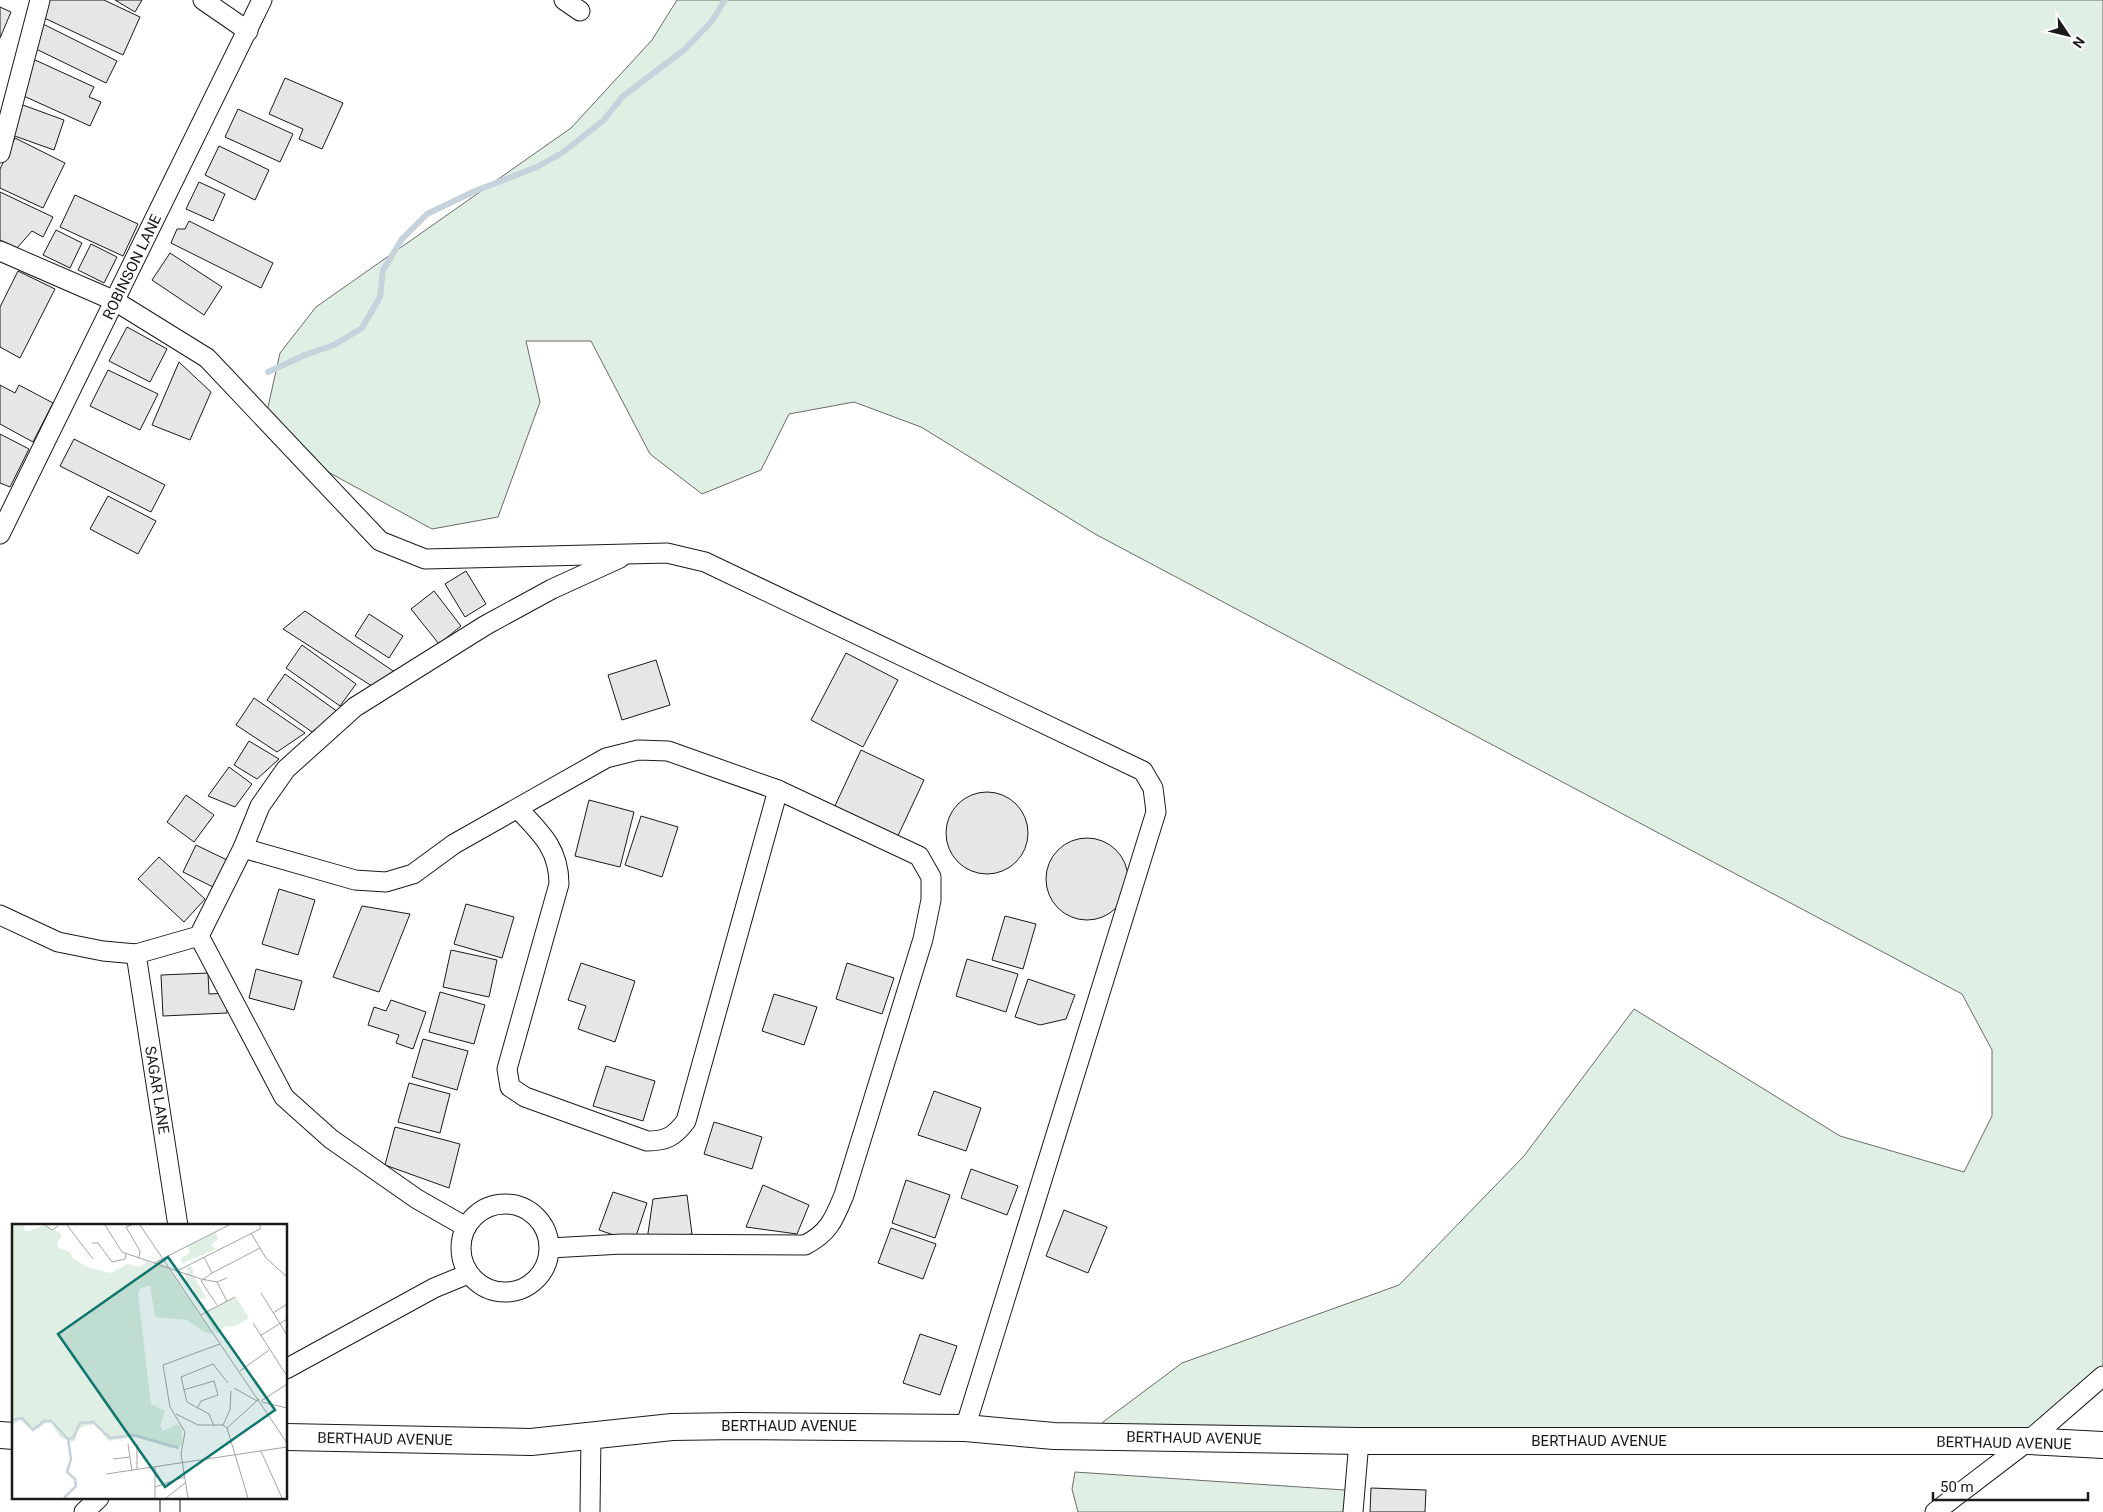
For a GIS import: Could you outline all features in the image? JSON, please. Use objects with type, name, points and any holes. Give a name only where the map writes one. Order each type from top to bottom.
[{"type":"street","points":[[0,153],[40,0]]},
{"type":"street","points":[[203,0],[248,31]]},
{"type":"street","name":"ROBINSON LANE","points":[[0,534],[262,0]]},
{"type":"street","points":[[564,0],[580,11]]},
{"type":"street","points":[[0,251],[115,301],[207,358],[380,541],[425,559],[667,553],[705,562],[1143,771],[1154,788],[1156,812],[965,1428]]},
{"type":"street","points":[[0,915],[58,942],[103,951],[136,954],[199,936],[243,848],[260,806],[286,769],[355,707],[486,625],[552,589],[628,555]]},
{"type":"street","points":[[243,848],[355,880],[386,882],[413,874],[454,844],[518,810],[606,758],[638,750],[668,751],[778,790],[919,856],[931,877],[931,900],[923,939],[844,1195],[833,1222],[820,1238],[805,1245],[622,1244],[550,1248]]},
{"type":"street","points":[[518,810],[542,835],[556,856],[558,884],[507,1069],[510,1087],[516,1093],[534,1101],[646,1141],[659,1141],[671,1138],[686,1121],[778,790]]},
{"type":"street","points":[[199,936],[284,1097],[331,1138],[417,1199],[466,1227]]},
{"type":"street","name":"SAGAR LANE","points":[[136,954],[178,1224]]},
{"type":"street","points":[[496,1204],[510,1204],[522,1207],[534,1213],[548,1235],[550,1248],[548,1262],[541,1275],[531,1285],[518,1291],[504,1293],[490,1291],[478,1284],[468,1274],[460,1251],[466,1227],[484,1209],[496,1204]]},
{"type":"street","points":[[288,1368],[434,1288],[468,1274]]},
{"type":"street","points":[[1935,1512],[2028,1441],[2103,1376]]},
{"type":"street","name":"BERTHAUD AVENUE","points":[[288,1437],[530,1442],[682,1427],[965,1428],[1054,1436],[1359,1441],[2028,1441],[2103,1445]]},
{"type":"street","points":[[590,1512],[591,1436]]},
{"type":"street","points":[[1353,1512],[1359,1441]]},
{"type":"street","points":[[84,1512],[97,1500]]},
{"type":"green space","points":[[677,0],[2103,0],[2103,1373],[2027,1440],[1102,1437],[1103,1422],[1182,1363],[1399,1285],[1524,1156],[1634,1009],[1840,1136],[1964,1172],[1992,1116],[1992,1050],[1962,994],[1095,534],[921,427],[854,402],[789,414],[761,470],[702,494],[650,454],[591,341],[526,341],[540,402],[498,517],[432,529],[319,467],[266,416],[280,353],[316,307],[571,128],[652,40]]},
{"type":"green space","points":[[1075,1472],[1360,1491],[1356,1512],[1078,1512],[1072,1489]]},
{"type":"building","points":[[47,0],[104,0],[140,17],[123,55],[40,16]]},
{"type":"building","points":[[115,0],[142,0],[135,12]]},
{"type":"building","points":[[0,7],[11,12],[0,38]]},
{"type":"building","points":[[41,23],[117,61],[106,83],[36,49]]},
{"type":"building","points":[[33,59],[94,87],[89,97],[101,102],[90,126],[17,93]]},
{"type":"building","points":[[285,78],[343,103],[322,149],[299,139],[303,129],[269,114]]},
{"type":"building","points":[[20,104],[64,120],[54,150],[9,134]]},
{"type":"building","points":[[238,109],[293,134],[280,162],[225,137]]},
{"type":"building","points":[[15,138],[65,163],[43,208],[0,188],[0,169]]},
{"type":"building","points":[[219,146],[269,170],[255,200],[205,175]]},
{"type":"building","points":[[199,182],[225,194],[213,221],[186,209]]},
{"type":"building","points":[[0,192],[53,217],[43,237],[32,231],[17,248],[0,240]]},
{"type":"building","points":[[75,195],[138,224],[123,256],[60,227]]},
{"type":"building","points":[[189,221],[273,263],[261,288],[171,243],[177,229],[185,229]]},
{"type":"building","points":[[56,230],[82,243],[70,268],[43,255]]},
{"type":"building","points":[[91,244],[117,257],[104,283],[78,270]]},
{"type":"building","points":[[170,253],[222,287],[204,315],[152,280]]},
{"type":"building","points":[[18,271],[55,289],[20,358],[0,347],[0,307]]},
{"type":"building","points":[[127,327],[167,349],[150,382],[109,361]]},
{"type":"building","points":[[179,362],[211,392],[190,440],[152,425]]},
{"type":"building","points":[[108,370],[158,394],[140,430],[90,406]]},
{"type":"building","points":[[0,385],[15,393],[19,385],[53,403],[33,442],[0,424]]},
{"type":"building","points":[[0,434],[29,449],[10,487],[0,483]]},
{"type":"building","points":[[74,439],[165,485],[151,512],[60,466]]},
{"type":"building","points":[[108,496],[156,521],[138,554],[90,529]]},
{"type":"building","points":[[466,571],[486,604],[465,617],[445,584]]},
{"type":"building","points":[[434,591],[461,626],[439,644],[411,609]]},
{"type":"building","points":[[305,611],[399,675],[378,690],[283,629]]},
{"type":"building","points":[[369,614],[403,636],[389,658],[355,636]]},
{"type":"building","points":[[302,645],[356,684],[340,706],[286,668]]},
{"type":"building","points":[[846,653],[898,680],[863,747],[811,720]]},
{"type":"building","points":[[656,660],[670,705],[622,720],[608,675]]},
{"type":"building","points":[[285,674],[338,712],[312,732],[267,700]]},
{"type":"building","points":[[254,698],[305,733],[277,752],[236,725]]},
{"type":"building","points":[[249,741],[279,759],[257,779],[234,765]]},
{"type":"building","points":[[861,750],[924,780],[896,840],[833,810]]},
{"type":"building","points":[[229,767],[252,784],[235,807],[208,796]]},
{"type":"building","points":[[987,792],[1003,795],[1016,804],[1025,817],[1028,833],[1025,849],[1016,862],[1003,871],[987,874],[971,871],[958,862],[949,849],[946,833],[949,817],[958,804],[971,795]]},
{"type":"building","points":[[186,795],[214,815],[194,842],[167,822]]},
{"type":"building","points":[[589,800],[634,812],[620,867],[575,856]]},
{"type":"building","points":[[641,816],[678,827],[662,877],[625,865]]},
{"type":"building","points":[[1087,838],[1103,841],[1116,850],[1125,863],[1128,879],[1125,895],[1116,908],[1103,917],[1087,920],[1071,917],[1058,908],[1049,895],[1046,879],[1049,863],[1058,850],[1071,841]]},
{"type":"building","points":[[196,845],[227,860],[213,887],[183,872]]},
{"type":"building","points":[[159,857],[205,899],[184,922],[138,879]]},
{"type":"building","points":[[279,889],[315,900],[298,955],[262,944]]},
{"type":"building","points":[[466,904],[514,917],[502,958],[454,944]]},
{"type":"building","points":[[362,906],[410,914],[379,992],[333,977]]},
{"type":"building","points":[[1005,916],[1036,924],[1023,969],[992,960]]},
{"type":"building","points":[[451,950],[497,960],[489,997],[443,987]]},
{"type":"building","points":[[967,959],[1018,974],[1006,1012],[956,996]]},
{"type":"building","points":[[581,963],[635,981],[615,1042],[578,1029],[586,1006],[568,1000]]},
{"type":"building","points":[[847,963],[894,978],[882,1014],[836,999]]},
{"type":"building","points":[[256,969],[302,981],[294,1010],[249,998]]},
{"type":"building","points":[[208,973],[209,994],[227,993],[227,1013],[163,1016],[161,975]]},
{"type":"building","points":[[1028,979],[1075,995],[1066,1019],[1040,1025],[1015,1017]]},
{"type":"building","points":[[440,992],[485,1005],[474,1044],[429,1032]]},
{"type":"building","points":[[774,994],[817,1007],[804,1045],[762,1031]]},
{"type":"building","points":[[391,1000],[426,1012],[413,1049],[396,1043],[399,1035],[368,1025],[374,1007],[386,1011]]},
{"type":"building","points":[[423,1039],[468,1051],[457,1090],[412,1077]]},
{"type":"building","points":[[606,1066],[655,1081],[643,1121],[593,1106]]},
{"type":"building","points":[[409,1083],[450,1094],[440,1133],[398,1122]]},
{"type":"building","points":[[934,1091],[981,1108],[966,1151],[918,1135]]},
{"type":"building","points":[[714,1122],[762,1137],[752,1169],[704,1154]]},
{"type":"building","points":[[395,1127],[460,1144],[449,1188],[385,1165]]},
{"type":"building","points":[[971,1169],[1018,1186],[1007,1215],[961,1198]]},
{"type":"building","points":[[906,1180],[950,1195],[935,1238],[892,1223]]},
{"type":"building","points":[[763,1185],[809,1205],[797,1234],[746,1227]]},
{"type":"building","points":[[613,1192],[647,1203],[634,1242],[599,1230]]},
{"type":"building","points":[[687,1195],[692,1234],[647,1240],[653,1199]]},
{"type":"building","points":[[1064,1210],[1107,1227],[1088,1273],[1046,1256]]},
{"type":"building","points":[[891,1228],[936,1244],[923,1279],[878,1263]]},
{"type":"building","points":[[920,1334],[957,1346],[940,1395],[903,1383]]},
{"type":"building","points":[[1371,1488],[1426,1490],[1425,1512],[1370,1512]]},
{"type":"waterway","points":[[268,372],[305,355],[334,345],[362,328],[380,297],[383,270],[402,239],[427,214],[475,191],[537,167],[562,153],[604,120],[622,97],[684,50],[712,21],[725,0]]}]
